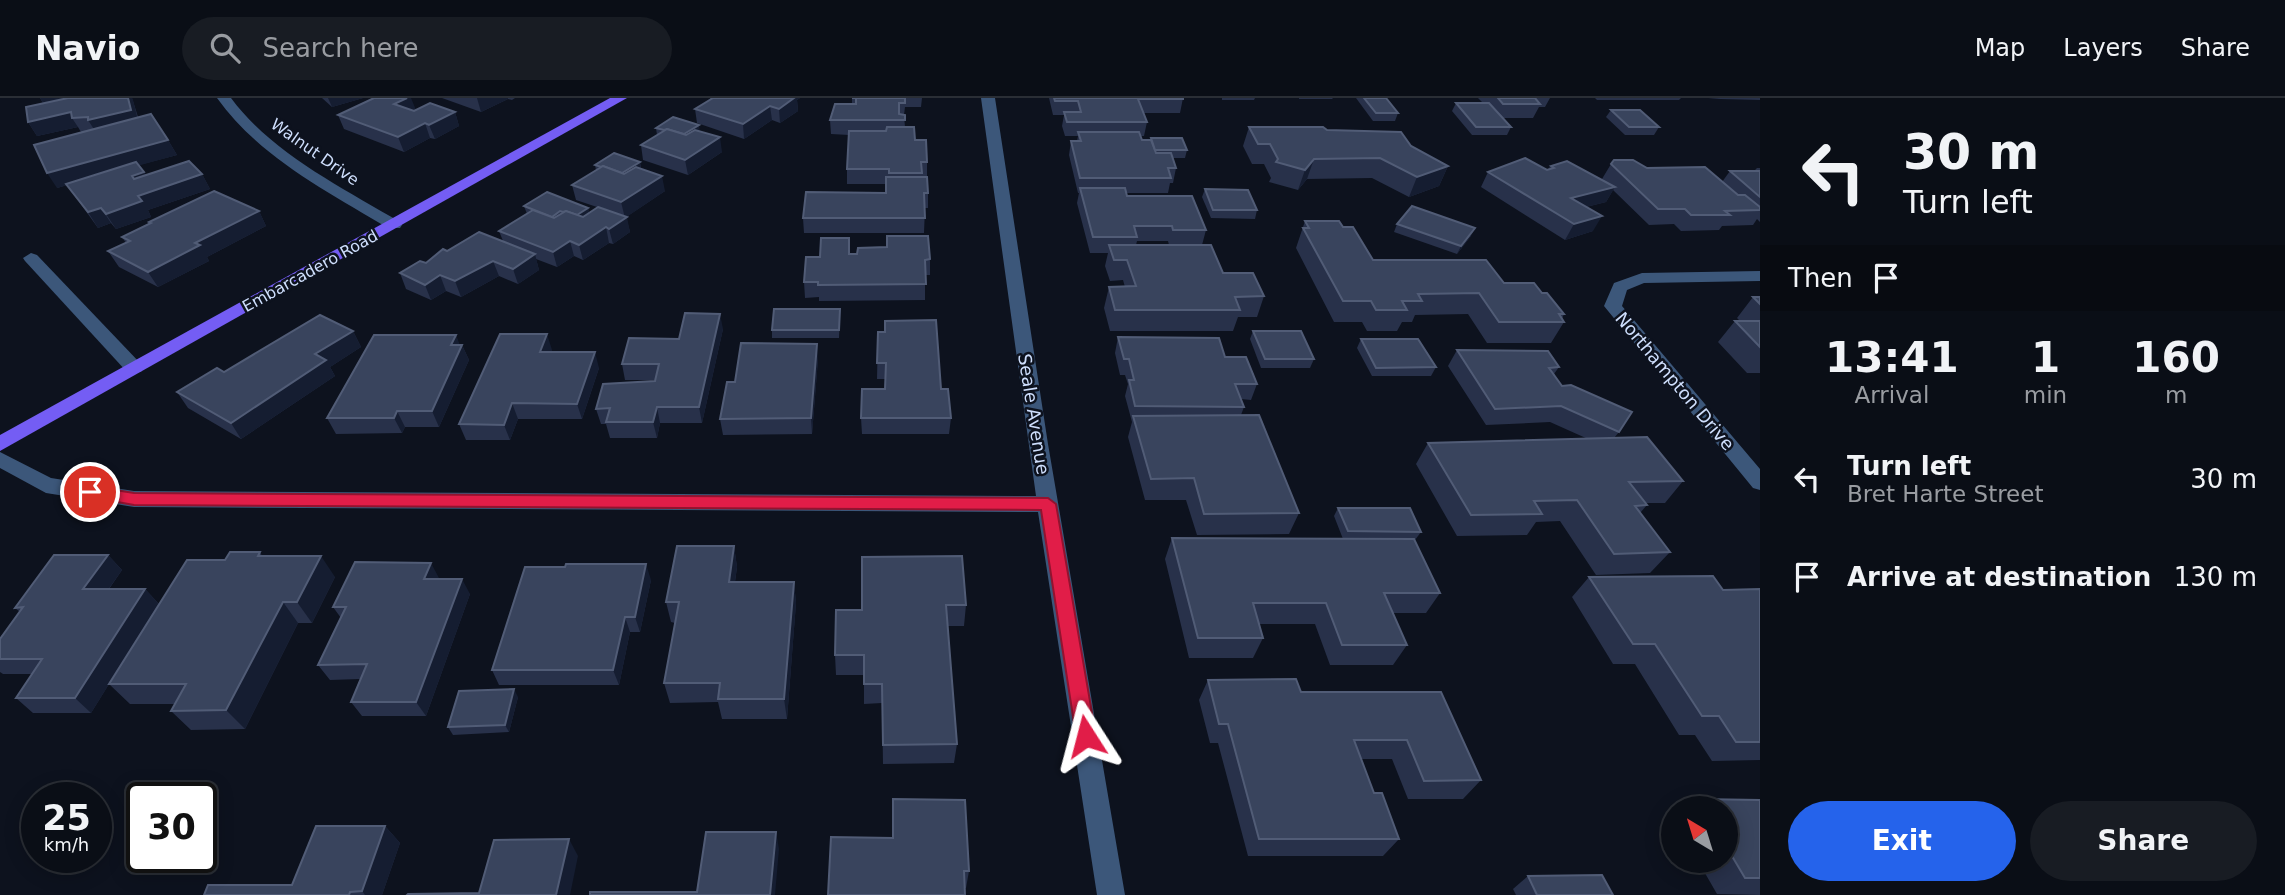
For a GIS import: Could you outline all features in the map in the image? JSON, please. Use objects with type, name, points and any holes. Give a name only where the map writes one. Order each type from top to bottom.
[{"type":"main road","name":"Embarcadero Road","points":[[0,444],[620,98]]},
{"type":"street","name":"Walnut Drive","points":[[224,98],[262,139],[394,225]]},
{"type":"street","name":"Seale Avenue","points":[[988,98],[1048,504],[1111,895]]},
{"type":"street","points":[[31,258],[134,368]]},
{"type":"street","name":"Northampton Drive","points":[[1760,276],[1643,278],[1620,288],[1613,306],[1760,483]]},
{"type":"street","points":[[0,459],[46,485],[134,499],[1048,504]]},
{"type":"building","points":[[68,98],[128,98],[131,110],[88,120],[88,117],[72,118],[71,112],[28,122],[26,107]]},
{"type":"building","points":[[374,98],[407,98],[394,104],[414,111],[430,103],[455,112],[398,137],[338,115]]},
{"type":"building","points":[[713,98],[794,98],[779,109],[770,106],[743,124],[695,109]]},
{"type":"building","points":[[856,98],[905,98],[905,103],[899,103],[899,114],[905,115],[905,120],[830,120],[835,104],[856,104]]},
{"type":"building","points":[[1054,98],[1183,99],[1138,99],[1147,122],[1067,122],[1064,112],[1081,112],[1078,101],[1055,101]]},
{"type":"building","points":[[1364,98],[1386,98],[1398,113],[1376,113]]},
{"type":"building","points":[[1498,98],[1535,98],[1540,104],[1503,104]]},
{"type":"building","points":[[1456,103],[1489,103],[1511,127],[1476,127]]},
{"type":"building","points":[[1611,110],[1640,110],[1659,127],[1629,127]]},
{"type":"building","points":[[151,114],[168,140],[47,173],[34,145]]},
{"type":"building","points":[[673,117],[699,125],[684,134],[656,128]]},
{"type":"building","points":[[887,127],[914,127],[915,140],[926,140],[927,162],[921,162],[922,173],[889,173],[889,169],[847,169],[849,131],[886,131]]},
{"type":"building","points":[[1249,127],[1323,127],[1327,130],[1401,132],[1411,146],[1448,166],[1417,177],[1380,158],[1314,159],[1305,170],[1276,162],[1278,159],[1270,144],[1258,144]]},
{"type":"building","points":[[667,129],[686,135],[695,130],[720,137],[685,160],[641,145]]},
{"type":"building","points":[[1078,132],[1139,132],[1142,140],[1151,140],[1156,153],[1171,153],[1176,168],[1168,168],[1171,178],[1080,178],[1071,141],[1081,141]]},
{"type":"building","points":[[1151,138],[1182,138],[1187,150],[1155,150]]},
{"type":"building","points":[[614,153],[640,162],[622,173],[595,165]]},
{"type":"building","points":[[1525,158],[1547,170],[1567,161],[1615,187],[1571,198],[1602,216],[1574,224],[1488,172]]},
{"type":"building","points":[[1614,160],[1633,160],[1647,168],[1705,167],[1738,195],[1745,195],[1760,207],[1760,210],[1725,211],[1730,215],[1691,215],[1685,209],[1658,209],[1611,164]]},
{"type":"building","points":[[189,161],[202,174],[138,196],[142,201],[106,214],[101,208],[88,212],[66,184],[136,162],[144,172],[132,176],[134,179]]},
{"type":"building","points":[[603,166],[624,174],[636,167],[662,176],[621,202],[572,185]]},
{"type":"building","points":[[1730,171],[1760,171],[1760,197]]},
{"type":"building","points":[[886,177],[927,177],[928,193],[924,193],[925,218],[803,218],[806,192],[886,193]]},
{"type":"building","points":[[1080,188],[1125,188],[1127,196],[1192,196],[1206,230],[1173,230],[1172,226],[1134,226],[1137,237],[1093,237]]},
{"type":"building","points":[[1205,189],[1248,190],[1257,210],[1213,210]]},
{"type":"building","points":[[214,191],[259,211],[195,243],[200,245],[148,272],[108,251],[130,241],[122,237]]},
{"type":"building","points":[[547,192],[588,208],[577,215],[560,211],[552,217],[524,206]]},
{"type":"building","points":[[1412,206],[1475,228],[1461,246],[1397,224]]},
{"type":"building","points":[[598,207],[627,217],[579,245],[570,241],[553,252],[499,231],[533,210],[554,218],[566,211],[583,217]]},
{"type":"building","points":[[1305,221],[1339,221],[1343,227],[1353,227],[1373,260],[1486,260],[1504,283],[1534,283],[1542,293],[1547,293],[1564,314],[1559,314],[1564,322],[1499,322],[1479,293],[1418,294],[1422,301],[1402,301],[1407,310],[1376,310],[1371,301],[1343,301],[1303,228],[1309,228]]},
{"type":"building","points":[[479,232],[535,254],[513,269],[493,261],[455,281],[440,275],[425,285],[400,273],[420,261],[426,263],[443,249],[447,251]]},
{"type":"building","points":[[887,236],[928,236],[930,259],[925,260],[926,284],[818,285],[818,282],[804,282],[806,257],[820,257],[821,238],[849,238],[849,254],[857,254],[858,248],[887,247]]},
{"type":"building","points":[[1109,245],[1211,245],[1223,273],[1253,273],[1264,296],[1235,297],[1240,310],[1115,310],[1109,287],[1136,286],[1127,260],[1114,260]]},
{"type":"building","points":[[774,309],[840,309],[839,330],[772,330]]},
{"type":"building","points":[[685,313],[720,314],[699,407],[657,407],[653,422],[606,422],[610,408],[596,409],[603,384],[655,381],[659,364],[622,364],[629,338],[679,339]]},
{"type":"building","points":[[320,315],[353,331],[315,354],[326,360],[231,423],[177,392],[217,368],[224,372]]},
{"type":"building","points":[[936,320],[941,389],[948,389],[951,418],[861,418],[862,389],[885,389],[886,363],[877,363],[878,332],[885,332],[885,321]]},
{"type":"building","points":[[1735,321],[1760,321],[1760,347]]},
{"type":"building","points":[[1253,331],[1301,331],[1314,359],[1265,359]]},
{"type":"building","points":[[500,334],[547,334],[540,352],[595,352],[577,404],[512,403],[504,425],[459,424]]},
{"type":"building","points":[[374,335],[456,335],[451,345],[462,345],[432,411],[397,411],[394,418],[327,418]]},
{"type":"building","points":[[1118,337],[1219,338],[1225,357],[1246,357],[1257,384],[1235,384],[1244,407],[1135,406],[1129,380],[1134,380],[1129,359],[1124,359]]},
{"type":"building","points":[[1361,339],[1418,339],[1436,367],[1376,368]]},
{"type":"building","points":[[741,343],[817,344],[811,418],[720,419],[727,382],[735,382]]},
{"type":"building","points":[[1457,350],[1548,351],[1559,367],[1549,368],[1562,386],[1571,385],[1632,412],[1619,432],[1561,406],[1495,409]]},
{"type":"building","points":[[1259,415],[1299,513],[1204,514],[1194,478],[1151,479],[1133,416]]},
{"type":"building","points":[[1647,437],[1683,481],[1629,482],[1647,505],[1635,506],[1670,552],[1614,554],[1577,500],[1534,501],[1542,514],[1471,515],[1428,443]]},
{"type":"building","points":[[1338,508],[1410,508],[1421,532],[1348,531]]},
{"type":"building","points":[[1172,538],[1414,539],[1440,593],[1384,593],[1407,645],[1342,645],[1326,603],[1253,603],[1263,638],[1198,638]]},
{"type":"building","points":[[677,546],[734,546],[729,582],[794,582],[784,699],[718,699],[720,683],[664,683],[679,602],[666,602]]},
{"type":"building","points":[[230,552],[260,552],[258,556],[321,556],[297,602],[283,602],[226,710],[171,711],[186,684],[109,684],[187,560],[225,560]]},
{"type":"building","points":[[54,555],[108,555],[83,589],[145,589],[75,698],[16,698],[42,659],[0,659],[0,639],[23,607],[15,608]]},
{"type":"building","points":[[962,556],[966,605],[946,605],[957,744],[883,745],[882,684],[864,684],[864,655],[835,655],[836,610],[862,610],[862,557]]},
{"type":"building","points":[[355,562],[431,563],[424,579],[462,579],[416,702],[351,702],[367,664],[318,665],[346,607],[333,607]]},
{"type":"building","points":[[566,564],[646,564],[635,617],[625,617],[613,670],[492,670],[525,567],[565,567]]},
{"type":"building","points":[[1713,576],[1723,590],[1760,589],[1760,742],[1736,742],[1719,716],[1702,716],[1655,644],[1633,644],[1589,577]]},
{"type":"building","points":[[1296,679],[1301,692],[1441,692],[1481,780],[1424,781],[1407,740],[1354,740],[1374,793],[1382,793],[1399,839],[1259,839],[1228,724],[1219,724],[1208,680]]},
{"type":"building","points":[[514,689],[505,725],[448,727],[459,691]]},
{"type":"building","points":[[893,799],[965,800],[969,871],[964,871],[965,895],[828,895],[831,837],[893,838]]},
{"type":"building","points":[[1738,800],[1760,800],[1760,878],[1745,878],[1738,866]]},
{"type":"building","points":[[316,826],[385,826],[362,891],[350,892],[349,895],[204,895],[208,885],[292,885]]},
{"type":"building","points":[[706,832],[776,832],[770,895],[590,895],[590,892],[697,892]]},
{"type":"building","points":[[569,839],[556,895],[407,895],[479,893],[494,840]]},
{"type":"building","points":[[1602,875],[1613,895],[1537,895],[1528,876]]},
{"type":"route","points":[[90,492],[134,499],[1048,504],[1086,736]]}]
